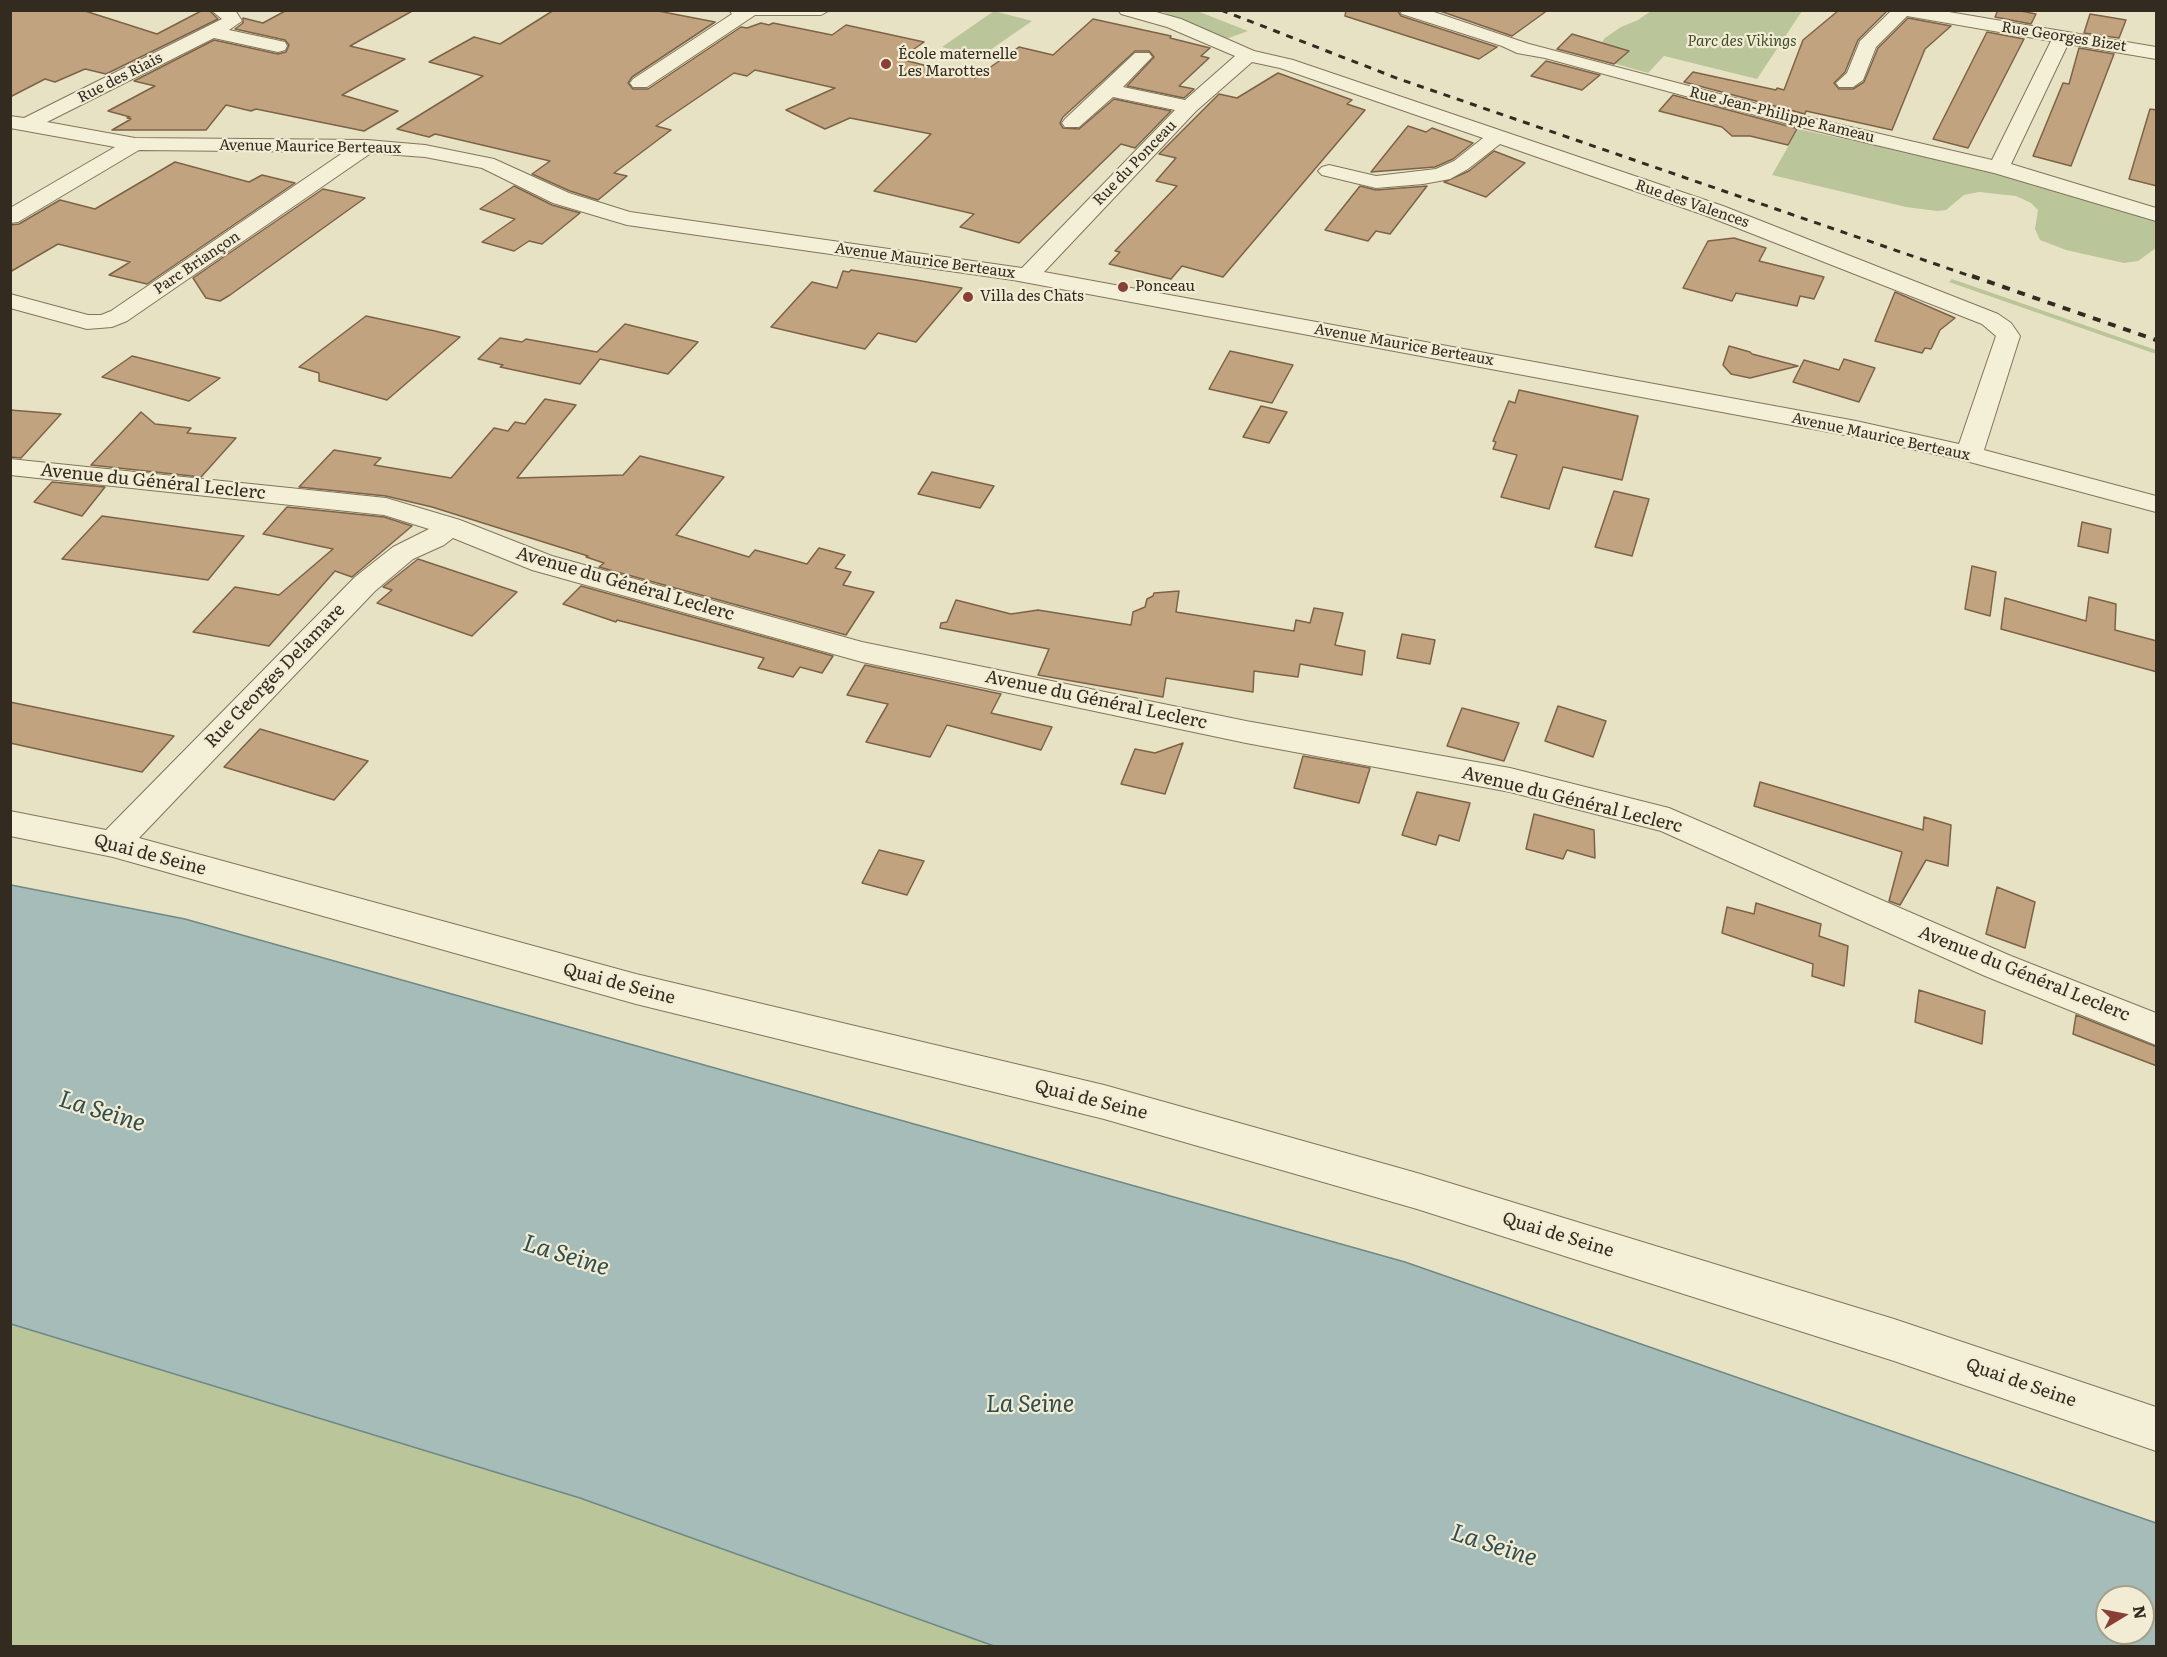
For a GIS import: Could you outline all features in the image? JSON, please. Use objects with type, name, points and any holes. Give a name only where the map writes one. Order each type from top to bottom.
[{"type":"street","name":"Rue des Riais","points":[[19,123],[233,21],[226,12],[220,10]]},
{"type":"street","points":[[738,10],[820,10]]},
{"type":"street","name":"Rue Jean-Philippe Rameau","points":[[1408,10],[1509,42],[1524,49],[1547,53],[1803,122],[2001,165],[2157,215]]},
{"type":"street","points":[[640,83],[749,11]]},
{"type":"street","name":"Rue des Valences","points":[[1126,11],[1184,26],[1248,55],[1286,64],[1715,211],[1990,319],[2003,328],[2008,336],[1969,454]]},
{"type":"street","points":[[1846,83],[1856,76],[1867,45],[1902,11]]},
{"type":"street","name":"Rue Georges Bizet","points":[[1902,11],[2157,52]]},
{"type":"street","points":[[212,32],[278,46]]},
{"type":"street","points":[[2062,37],[2001,165],[2157,195]]},
{"type":"street","name":"Rue du Ponceau","points":[[1027,276],[1189,106],[1248,55]]},
{"type":"street","points":[[1072,123],[1142,57]]},
{"type":"street","points":[[1109,90],[1189,106]]},
{"type":"street","name":"Avenue Maurice Berteaux","points":[[19,123],[135,144],[367,146],[424,152],[487,163],[561,198],[627,218],[1027,276],[1856,429],[1969,454],[2157,504]]},
{"type":"street","points":[[1329,171],[1376,182],[1423,178],[1442,174],[1461,165],[1497,137]]},
{"type":"street","points":[[10,217],[135,144]]},
{"type":"street","name":"Parc Briançon","points":[[10,301],[87,322],[104,322],[119,316],[367,146]]},
{"type":"street","name":"Avenue du Général Leclerc","points":[[10,467],[386,507],[450,526],[542,563],[862,652],[1246,732],[1510,780],[1669,821],[1998,966],[2157,1029]]},
{"type":"street","name":"Rue Georges Delamare","points":[[113,844],[365,584],[403,553],[434,539],[450,526]]},
{"type":"street","name":"Quai de Seine","points":[[10,823],[113,844],[636,989],[1104,1102],[1394,1185],[1894,1340],[2157,1429]]},
{"type":"green space","points":[[994,11],[1032,21],[980,57],[942,47]]},
{"type":"green space","points":[[1161,11],[1197,11],[1248,31],[1226,39]]},
{"type":"green space","name":"Parc des Vikings","points":[[1651,11],[1802,11],[1757,79],[1664,56],[1648,73],[1591,57],[1605,38]]},
{"type":"green space","points":[[1798,129],[1975,167],[2156,220],[2156,248],[2138,261],[2124,263],[2066,250],[2040,240],[2035,229],[2038,210],[2031,203],[2016,196],[1979,192],[1964,195],[1946,210],[1937,211],[1906,207],[1772,175]]},
{"type":"green space","points":[[1952,279],[2156,350],[2156,354],[1949,282]]},
{"type":"green space","points":[[10,1324],[580,1498],[994,1646],[11,1646]]},
{"type":"water","name":"La Seine","points":[[11,885],[185,919],[1405,1262],[2156,1523],[2156,1646],[994,1646],[580,1498],[11,1324]]},
{"type":"building","points":[[10,10],[82,10],[157,34],[203,10],[209,10],[218,19],[106,74],[85,69],[55,82],[45,79],[10,97]]},
{"type":"building","points":[[287,10],[414,10],[350,46],[405,59],[342,95],[398,111],[364,131],[226,105],[206,130],[112,130],[131,119],[108,111],[155,86],[134,81],[214,40],[278,54],[286,52],[289,45],[285,40],[235,29],[243,23],[243,18],[263,23]]},
{"type":"building","points":[[554,10],[653,10],[715,22],[632,77],[628,83],[633,89],[648,89],[741,27],[747,28],[761,23],[769,25],[773,23],[832,35],[846,25],[924,42],[900,59],[975,78],[1019,47],[1053,55],[1093,19],[1171,36],[1170,38],[1210,48],[1201,56],[1209,58],[1179,86],[1194,89],[1184,98],[1127,86],[1154,57],[1149,51],[1135,51],[1063,117],[1060,123],[1063,128],[1079,129],[1114,99],[1171,111],[1135,148],[1121,144],[1019,243],[960,227],[974,214],[874,191],[931,134],[850,118],[825,129],[786,110],[835,88],[755,70],[747,76],[734,73],[656,126],[671,130],[614,173],[627,176],[598,200],[570,191],[532,174],[550,161],[435,134],[429,137],[397,129],[483,76],[429,62],[474,37],[500,44]]},
{"type":"building","points":[[1346,10],[1397,10],[1401,16],[1497,47],[1479,59],[1345,16]]},
{"type":"building","points":[[1437,10],[1548,10],[1512,36]]},
{"type":"building","points":[[1839,10],[1888,10],[1858,40],[1845,72],[1834,83],[1839,89],[1853,89],[1864,82],[1878,48],[1908,18],[1951,26],[1925,49],[1892,130],[1806,111],[1805,114],[1684,82],[1693,72],[1784,90],[1803,40]]},
{"type":"building","points":[[1998,10],[2016,10],[2036,14],[2031,24],[1995,17]]},
{"type":"building","points":[[2090,14],[2126,20],[2119,38],[2084,33]]},
{"type":"building","points":[[1987,32],[2024,39],[1968,148],[1933,139]]},
{"type":"building","points":[[1572,34],[1629,51],[1614,64],[1557,49]]},
{"type":"building","points":[[2079,48],[2114,54],[2071,166],[2033,156],[2063,83],[2069,84]]},
{"type":"building","points":[[1546,61],[1600,75],[1582,90],[1531,76]]},
{"type":"building","points":[[1278,73],[1352,100],[1347,104],[1365,110],[1223,277],[1182,266],[1171,279],[1109,264],[1120,252],[1115,251],[1177,186],[1156,181],[1176,158],[1159,154],[1219,94],[1237,98]]},
{"type":"building","points":[[1673,95],[1797,129],[1788,145],[1750,136],[1732,136],[1722,127],[1659,111]]},
{"type":"building","points":[[2150,109],[2157,110],[2157,186],[2129,179]]},
{"type":"building","points":[[1408,126],[1426,132],[1432,128],[1473,143],[1453,159],[1435,167],[1371,172]]},
{"type":"building","points":[[1494,151],[1525,163],[1486,197],[1444,182],[1469,171]]},
{"type":"building","points":[[175,162],[249,182],[262,175],[295,183],[147,284],[109,275],[130,262],[58,244],[10,272],[10,225],[19,224],[60,200],[95,209]]},
{"type":"building","points":[[514,186],[552,205],[580,213],[542,244],[529,241],[514,251],[482,242],[515,219],[480,209]]},
{"type":"building","points":[[1360,186],[1376,190],[1427,186],[1390,234],[1376,231],[1368,241],[1325,230]]},
{"type":"building","points":[[323,189],[365,198],[230,295],[220,301],[206,298],[193,278]]},
{"type":"building","points":[[1734,238],[1766,248],[1759,261],[1824,277],[1814,299],[1800,296],[1797,306],[1736,293],[1732,301],[1683,288],[1708,241]]},
{"type":"building","points":[[851,270],[962,288],[916,342],[878,333],[865,349],[771,327],[812,282],[837,288],[843,271]]},
{"type":"building","points":[[1895,292],[1955,318],[1940,330],[1931,349],[1925,348],[1922,353],[1875,341]]},
{"type":"building","points":[[366,316],[460,337],[387,400],[319,381],[319,373],[299,367]]},
{"type":"building","points":[[625,324],[698,342],[668,374],[600,359],[580,384],[500,367],[503,365],[478,359],[500,338],[522,342],[526,339],[597,352]]},
{"type":"building","points":[[1729,346],[1798,366],[1750,378],[1731,374],[1723,365]]},
{"type":"building","points":[[1230,351],[1293,365],[1272,403],[1209,389]]},
{"type":"building","points":[[132,356],[220,378],[189,401],[102,377]]},
{"type":"building","points":[[1844,359],[1875,368],[1859,402],[1793,382],[1804,360],[1839,370]]},
{"type":"building","points":[[1519,390],[1638,416],[1622,480],[1563,467],[1549,509],[1501,497],[1517,455],[1493,449],[1496,442],[1493,441],[1509,401],[1515,403]]},
{"type":"building","points":[[545,399],[576,405],[517,478],[623,475],[640,456],[724,477],[676,535],[749,557],[755,550],[807,564],[819,548],[845,555],[835,568],[851,572],[843,585],[874,592],[846,635],[599,567],[604,563],[586,557],[588,556],[432,507],[386,496],[299,487],[334,450],[381,458],[374,465],[451,478],[494,428],[508,431],[515,422],[525,424]]},
{"type":"building","points":[[1261,406],[1287,412],[1269,443],[1243,437]]},
{"type":"building","points":[[10,410],[61,414],[21,458],[10,457]]},
{"type":"building","points":[[141,412],[155,424],[191,428],[187,433],[236,438],[201,477],[91,465]]},
{"type":"building","points":[[932,472],[994,486],[980,508],[918,494]]},
{"type":"building","points":[[52,482],[105,487],[82,516],[34,502]]},
{"type":"building","points":[[1614,491],[1649,499],[1632,556],[1595,547]]},
{"type":"building","points":[[287,507],[384,517],[412,526],[352,577],[335,571],[269,646],[193,632],[235,587],[279,595],[333,549],[263,534]]},
{"type":"building","points":[[102,516],[244,536],[208,580],[62,559]]},
{"type":"building","points":[[2082,522],[2111,529],[2108,553],[2078,546]]},
{"type":"building","points":[[418,559],[517,592],[472,636],[377,603],[392,590],[383,587]]},
{"type":"building","points":[[1972,566],[1996,572],[1990,616],[1965,609]]},
{"type":"building","points":[[581,586],[833,656],[822,673],[800,667],[793,677],[758,668],[764,658],[617,620],[616,622],[563,604]]},
{"type":"building","points":[[1179,591],[1176,612],[1294,631],[1296,620],[1310,623],[1314,608],[1343,613],[1335,645],[1365,651],[1362,675],[1300,664],[1298,677],[1254,671],[1253,692],[1166,678],[1163,697],[1038,675],[1049,649],[940,628],[941,623],[947,622],[956,600],[1011,614],[1038,610],[1131,625],[1133,612],[1145,607],[1147,599],[1154,593]]},
{"type":"building","points":[[2089,597],[2116,604],[2115,630],[2157,641],[2157,672],[2001,629],[2005,598],[2086,621]]},
{"type":"building","points":[[1402,634],[1435,640],[1430,664],[1397,658]]},
{"type":"building","points":[[865,665],[1001,694],[991,713],[1052,727],[1041,750],[947,725],[930,757],[866,742],[888,704],[847,695]]},
{"type":"building","points":[[10,702],[174,736],[142,772],[10,743]]},
{"type":"building","points":[[1558,706],[1606,721],[1593,757],[1545,741]]},
{"type":"building","points":[[1462,708],[1519,723],[1504,761],[1447,746]]},
{"type":"building","points":[[260,729],[368,761],[334,800],[224,767]]},
{"type":"building","points":[[1183,743],[1165,794],[1121,784],[1135,749],[1155,753]]},
{"type":"building","points":[[1303,756],[1370,768],[1359,803],[1294,788]]},
{"type":"building","points":[[1760,782],[1923,830],[1924,817],[1951,825],[1948,866],[1926,860],[1900,905],[1889,901],[1902,852],[1754,806]]},
{"type":"building","points":[[1417,792],[1470,803],[1459,841],[1439,835],[1436,845],[1402,835]]},
{"type":"building","points":[[1534,814],[1594,830],[1595,858],[1567,850],[1563,859],[1526,849]]},
{"type":"building","points":[[879,850],[924,861],[907,895],[862,883]]},
{"type":"building","points":[[1997,887],[2035,902],[2025,948],[1986,934]]},
{"type":"building","points":[[1756,903],[1821,924],[1819,936],[1848,946],[1844,986],[1812,976],[1813,964],[1722,933],[1727,907],[1754,914]]},
{"type":"building","points":[[1919,990],[1985,1011],[1982,1044],[1915,1022]]},
{"type":"building","points":[[2076,1015],[2157,1047],[2157,1066],[2073,1034]]},
{"type":"railway","points":[[1221,10],[1399,79],[1976,278]]},
{"type":"railway","points":[[1972,276],[2156,340]]},
{"type":"place","name":"École maternelle Les Marottes","points":[[886,64]]},
{"type":"place","name":"Ponceau","points":[[1123,287]]},
{"type":"place","name":"Villa des Chats","points":[[968,297]]}]
